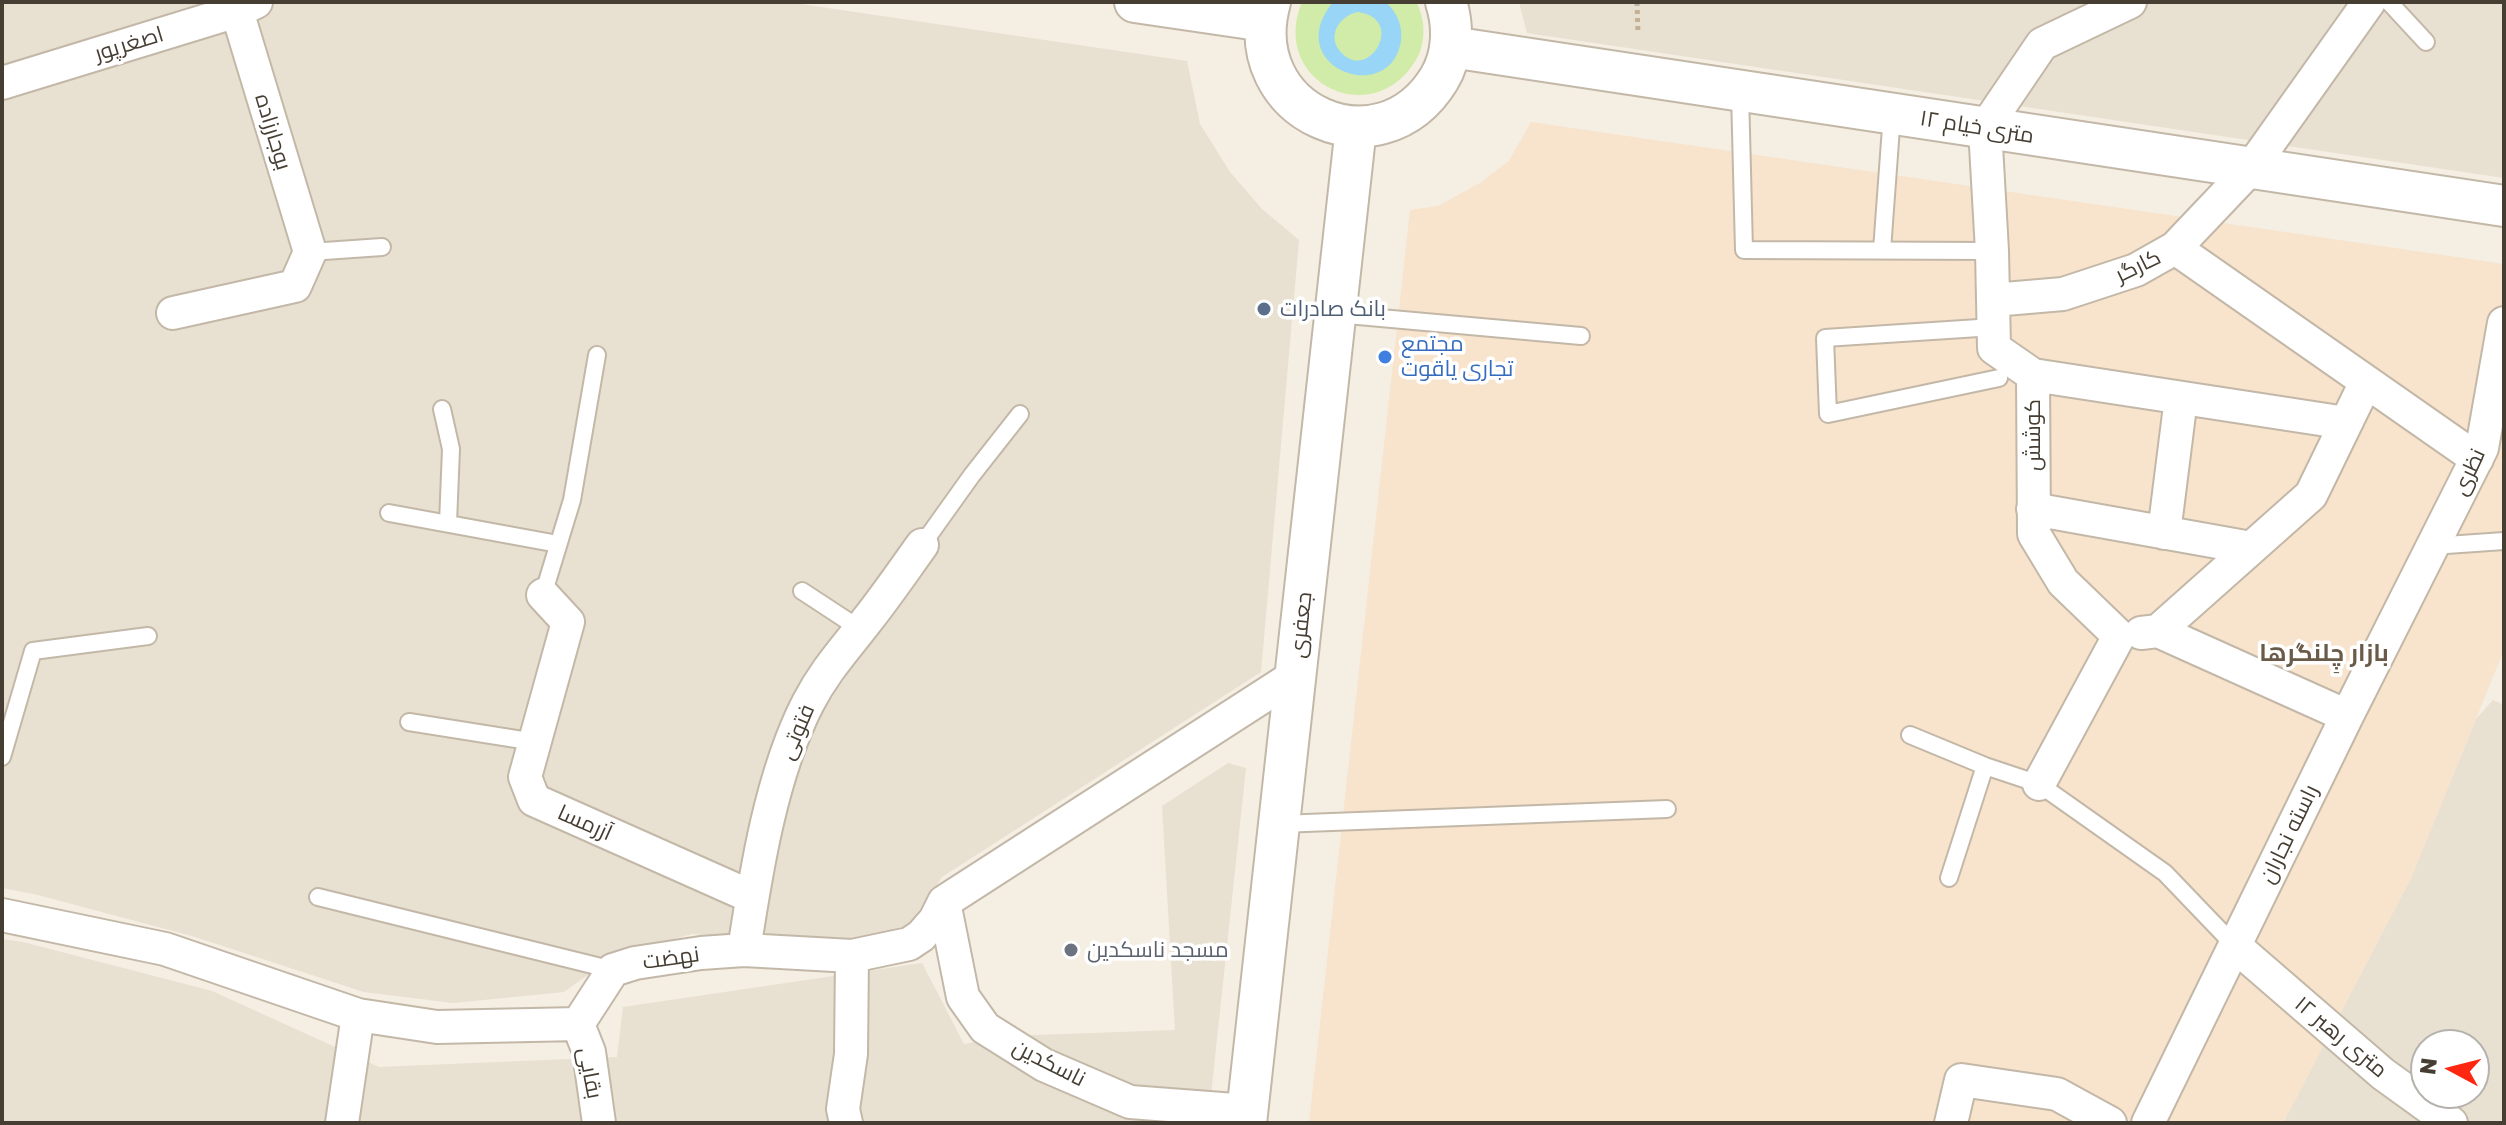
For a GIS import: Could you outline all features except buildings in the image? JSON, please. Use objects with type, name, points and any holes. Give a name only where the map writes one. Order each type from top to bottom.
[{"type":"street","points":[[1135,2],[1268,11],[1265,47],[1272,72],[1287,95],[1307,112],[1330,123],[1356,127],[1384,123],[1409,112],[1429,94],[1444,70],[1451,47],[1450,15],[1446,2]]},
{"type":"street","points":[[1995,338],[1985,128],[2042,44],[2081,2]]},
{"type":"street","points":[[2042,44],[2130,2]]},
{"type":"street","name":"کارگر","points":[[1995,338],[2063,294],[2136,270],[2175,248],[2251,168],[2369,2]]},
{"type":"street","name":"اصغرپور","points":[[2,83],[246,6]]},
{"type":"street","name":"بوجارزاده","points":[[246,6],[310,252]]},
{"type":"street","name":"۱۲ متری خیام","points":[[1451,47],[2504,206]]},
{"type":"street","name":"جعفری","points":[[1247,1117],[1356,127]]},
{"type":"street","points":[[2175,248],[2477,459]]},
{"type":"street","points":[[173,313],[295,286],[310,252]]},
{"type":"street","name":"نظری","points":[[2432,546],[2482,448],[2504,323]]},
{"type":"street","name":"کوشش","points":[[1995,338],[2033,375],[2034,534],[2063,582],[2119,636]]},
{"type":"street","points":[[2033,375],[2346,423]]},
{"type":"street","points":[[2158,631],[2311,495],[2366,382]]},
{"type":"street","points":[[2164,533],[2181,398]]},
{"type":"street","points":[[2033,509],[2251,548]]},
{"type":"street","name":"فتوتی","points":[[744,950],[758,861],[782,769],[807,705],[832,662],[922,545]]},
{"type":"street","name":"راسته نجاران","points":[[2148,1123],[2432,546]]},
{"type":"street","name":"آزرمسا","points":[[543,595],[568,622],[525,777],[534,800],[752,897]]},
{"type":"street","points":[[2039,784],[2119,636],[2158,631],[2347,716]]},
{"type":"street","name":"نهضت","points":[[578,1024],[613,970],[635,963],[744,950],[852,956],[909,944],[935,920],[944,902],[1296,675]]},
{"type":"street","name":"ناسکدین","points":[[944,902],[963,997],[985,1028],[1044,1065],[1130,1102],[1142,1113],[1247,1117]]},
{"type":"street","points":[[2,915],[165,949],[358,1015],[437,1027],[578,1024]]},
{"type":"street","name":"۱۲ متری رهبر","points":[[2235,946],[2383,1074],[2451,1123]]},
{"type":"street","points":[[846,1123],[843,1109],[851,1054],[852,956]]},
{"type":"street","points":[[342,1123],[358,1015]]},
{"type":"street","name":"بقایی","points":[[578,1024],[589,1052],[599,1123]]},
{"type":"street","points":[[1951,1123],[1961,1080],[2057,1094],[2110,1123]]},
{"type":"lane","points":[[2389,2],[2426,42]]},
{"type":"lane","points":[[1740,91],[1744,250],[1992,251]]},
{"type":"lane","points":[[1882,250],[1892,114]]},
{"type":"lane","points":[[310,252],[382,247]]},
{"type":"lane","points":[[1336,314],[1581,336]]},
{"type":"lane","points":[[1825,338],[1995,338],[1828,414],[1825,338]]},
{"type":"lane","points":[[543,595],[572,500],[597,355]]},
{"type":"lane","points":[[442,409],[451,449],[448,523]]},
{"type":"lane","points":[[922,545],[1020,414]]},
{"type":"lane","points":[[389,513],[558,544]]},
{"type":"lane","points":[[2432,546],[2504,541]]},
{"type":"lane","points":[[802,591],[860,629]]},
{"type":"lane","points":[[2,757],[33,651],[148,636]]},
{"type":"lane","points":[[409,722],[535,742]]},
{"type":"lane","points":[[1910,735],[2039,784],[2165,873],[2235,946]]},
{"type":"lane","points":[[1949,878],[1985,766]]},
{"type":"lane","points":[[1280,824],[1667,809]]},
{"type":"lane","points":[[318,897],[613,970]]},
{"type":"shaded area","points":[[2,2],[787,2],[1187,61],[1200,124],[1230,172],[1262,209],[1299,240],[1261,672],[942,877],[911,924],[844,945],[692,934],[615,955],[564,992],[453,1003],[364,992],[192,936],[2,888]]},
{"type":"shaded area","points":[[1519,2],[2504,2],[2504,178],[1527,33]]},
{"type":"shaded area","points":[[1531,122],[2504,264],[2504,650],[2411,878],[2283,1123],[1309,1123],[1410,210],[1438,206],[1480,183],[1509,161]]},
{"type":"shaded area","points":[[2493,700],[2504,705],[2504,1123],[2283,1123],[2411,878],[2476,719]]},
{"type":"shaded area","points":[[1228,763],[1246,768],[1208,1123],[2,1123],[2,939],[212,991],[379,1067],[617,1057],[623,1007],[922,963],[964,1044],[1010,1036],[1175,1030],[1162,806]]},
{"type":"green space","points":[[1302,2],[1416,2],[1423,29],[1418,56],[1400,79],[1378,92],[1354,95],[1332,89],[1313,76],[1300,56],[1296,31]]},
{"type":"water","points":[[1333,2],[1386,2],[1398,20],[1401,41],[1393,61],[1378,72],[1361,75],[1343,71],[1328,61],[1320,45],[1320,25]],"holes":[[[1358,12],[1373,17],[1380,26],[1378,47],[1361,60],[1350,59],[1336,44],[1338,26],[1346,17]]]},
{"type":"place","name":"بانک صادرات","points":[[1264,309]]},
{"type":"place","name":"مجتمع تجاری یاقوت","points":[[1385,357]]},
{"type":"place","name":"مسجد ناسکدین","points":[[1071,950]]},
{"type":"district","name":"بازار چِلنگرها","points":[[2324,653]]}]
